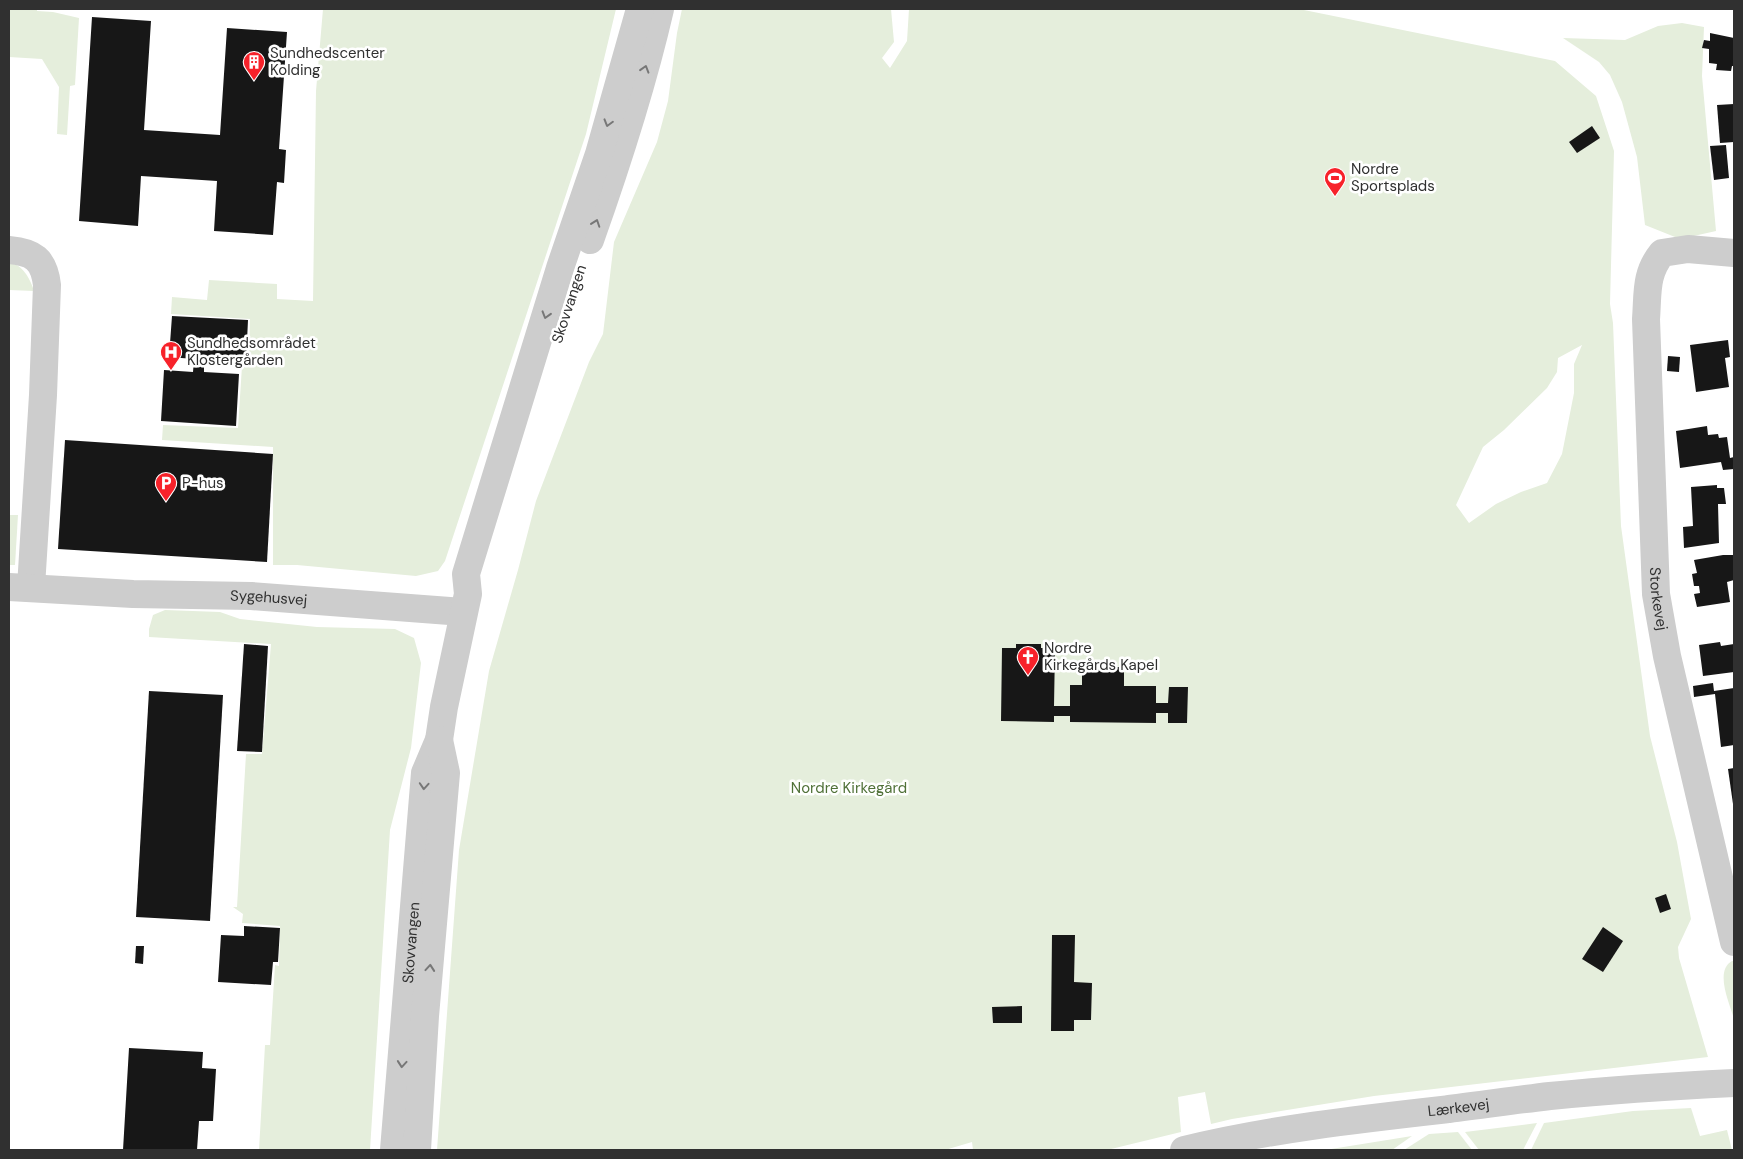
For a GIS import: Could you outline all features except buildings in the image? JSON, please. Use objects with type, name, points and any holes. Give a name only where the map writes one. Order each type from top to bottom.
[{"type":"street","name":"Skovvangen","points":[[394,1150],[425,773],[439,740],[466,603],[466,574],[560,268],[599,154],[640,9]]},
{"type":"street","name":"Skovvangen","points":[[466,603],[482,579],[580,269],[618,160],[650,53],[660,9]]},
{"type":"street","name":"Storkevej","points":[[1734,253],[1688,249],[1662,253],[1649,275],[1646,319],[1656,594],[1667,656],[1734,942]]},
{"type":"street","points":[[9,250],[28,252],[35,257],[44,272],[47,285],[43,395],[20,587]]},
{"type":"street","name":"Sygehusvej","points":[[20,587],[133,594],[466,603]]},
{"type":"street","name":"Skovvangen","points":[[417,1150],[425,1016],[446,773],[439,740]]},
{"type":"street","name":"Lærkevej","points":[[1184,1150],[1340,1122],[1429,1110],[1549,1096],[1734,1083]]},
{"type":"green space","points":[[9,9],[37,9],[37,11],[53,12],[79,18],[75,85],[70,86],[67,135],[57,134],[59,87],[42,59],[9,57]]},
{"type":"green space","points":[[323,9],[616,9],[586,134],[445,561],[438,571],[416,576],[297,565],[273,565],[273,447],[162,440],[163,425],[238,428],[242,366],[249,365],[250,319],[171,314],[172,297],[207,300],[209,280],[277,284],[277,299],[313,301],[316,91]]},
{"type":"green space","name":"Nordre Kirkegård","points":[[682,9],[891,9],[894,42],[882,58],[890,68],[907,41],[909,9],[1299,9],[1555,61],[1596,96],[1614,151],[1610,304],[1613,323],[1621,526],[1650,736],[1677,842],[1691,919],[1678,947],[1679,958],[1708,1057],[1374,1096],[1211,1124],[1205,1092],[1178,1097],[1181,1132],[1107,1150],[973,1150],[972,1142],[945,1150],[437,1150],[459,850],[489,671],[536,501],[589,362],[603,334],[614,242],[657,142],[668,101]],"holes":[[[1582,345],[1574,364],[1574,393],[1562,454],[1547,483],[1521,492],[1496,504],[1469,523],[1456,505],[1483,447],[1504,430],[1547,388],[1557,372],[1558,358]]]},
{"type":"green space","points":[[1682,23],[1704,27],[1702,76],[1716,231],[1680,239],[1645,225],[1637,157],[1622,102],[1610,75],[1599,62],[1563,38],[1625,40],[1658,26]]},
{"type":"green space","points":[[9,263],[22,269],[34,291],[9,290]]},
{"type":"green space","points":[[9,515],[18,515],[15,565],[9,565]]},
{"type":"green space","points":[[165,610],[220,612],[240,619],[317,627],[395,629],[414,638],[421,663],[411,748],[390,830],[370,1150],[259,1150],[265,1045],[270,1045],[275,965],[279,966],[280,926],[242,923],[243,914],[233,907],[237,907],[246,754],[262,754],[271,644],[149,637],[153,615]]},
{"type":"green space","points":[[1734,961],[1734,1019],[1724,980],[1724,972]]},
{"type":"green space","points":[[1691,1108],[1700,1136],[1727,1130],[1732,1150],[1531,1150],[1544,1123],[1633,1111]]},
{"type":"green space","points":[[1537,1123],[1523,1150],[1479,1150],[1465,1132]]},
{"type":"green space","points":[[1458,1132],[1472,1150],[1404,1150],[1429,1134]]},
{"type":"green space","points":[[1412,1136],[1392,1150],[1325,1150]]},
{"type":"place","name":"Sundhedscenter Kolding","points":[[254,81]]},
{"type":"place","name":"Nordre Sportsplads","points":[[1335,197]]},
{"type":"place","name":"Sundhedsområdet Klostergården","points":[[171,371]]},
{"type":"place","name":"P-hus","points":[[166,502]]},
{"type":"place","name":"Nordre Kirkegårds Kapel","points":[[1028,676]]}]
